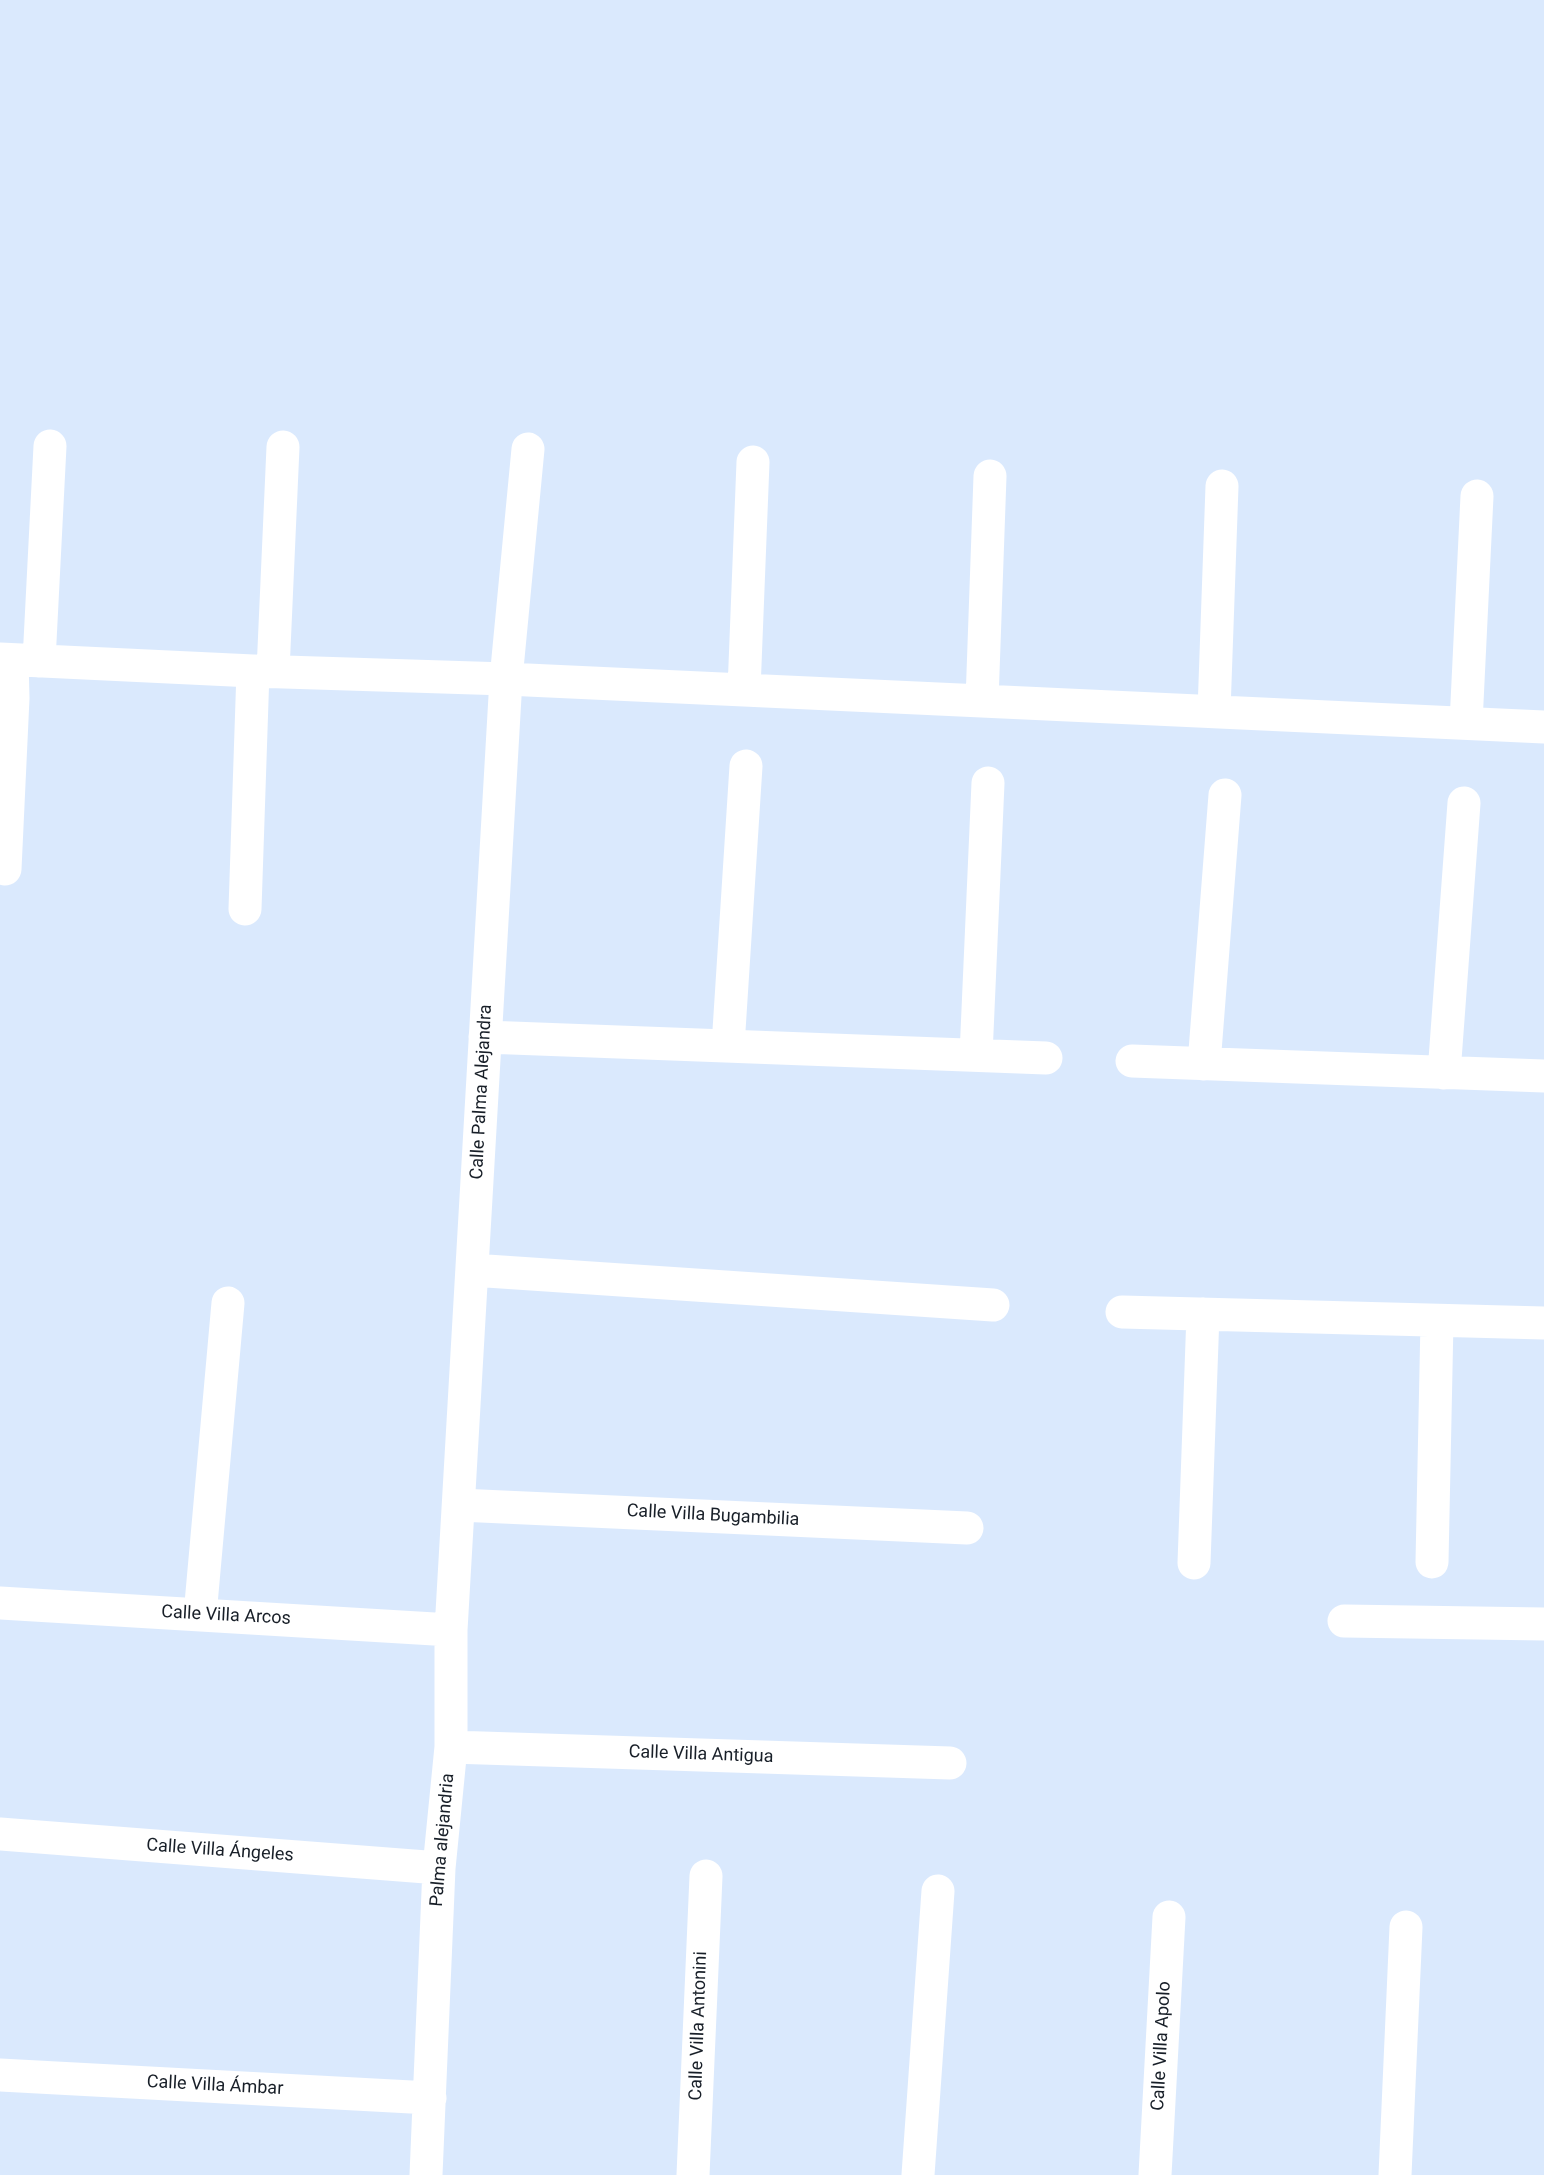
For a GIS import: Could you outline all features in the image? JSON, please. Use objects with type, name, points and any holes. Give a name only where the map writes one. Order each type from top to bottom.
[{"type":"street","points":[[5,869],[13,698],[17,660],[50,446]]},
{"type":"street","points":[[245,909],[283,447]]},
{"type":"street","name":"Calle Palma Alejandra","points":[[459,1505],[506,679],[528,449]]},
{"type":"street","points":[[744,690],[753,462]]},
{"type":"street","points":[[982,701],[990,476]]},
{"type":"street","points":[[1214,711],[1222,486]]},
{"type":"street","points":[[1466,723],[1477,495]]},
{"type":"street","points":[[17,660],[506,679],[1544,727]]},
{"type":"street","points":[[728,1046],[746,766]]},
{"type":"street","points":[[976,1055],[988,783]]},
{"type":"street","points":[[1204,1064],[1225,795]]},
{"type":"street","points":[[1444,1073],[1464,803]]},
{"type":"street","points":[[485,1037],[1046,1058]]},
{"type":"street","points":[[1132,1061],[1544,1076]]},
{"type":"street","points":[[472,1270],[993,1305]]},
{"type":"street","points":[[200,1615],[228,1303]]},
{"type":"street","points":[[1122,1312],[1544,1323]]},
{"type":"street","points":[[1194,1563],[1203,1314]]},
{"type":"street","points":[[1432,1562],[1437,1321]]},
{"type":"street","name":"Calle Villa Bugambilia","points":[[459,1505],[967,1528]]},
{"type":"street","name":"Palma alejandria","points":[[426,2175],[439,1868],[451,1747],[451,1630],[459,1505]]},
{"type":"street","name":"Calle Villa Arcos","points":[[0,1604],[451,1630]]},
{"type":"street","points":[[1344,1621],[1544,1624]]},
{"type":"street","name":"Calle Villa Antigua","points":[[451,1747],[950,1763]]},
{"type":"street","name":"Calle Villa Ángeles","points":[[0,1834],[439,1868]]},
{"type":"street","name":"Calle Villa Antonini","points":[[693,2175],[706,1876]]},
{"type":"street","points":[[918,2175],[938,1891]]},
{"type":"street","name":"Calle Villa Apolo","points":[[1155,2175],[1169,1917]]},
{"type":"street","points":[[1395,2175],[1406,1927]]},
{"type":"street","name":"Calle Villa Ámbar","points":[[0,2075],[430,2098]]}]
